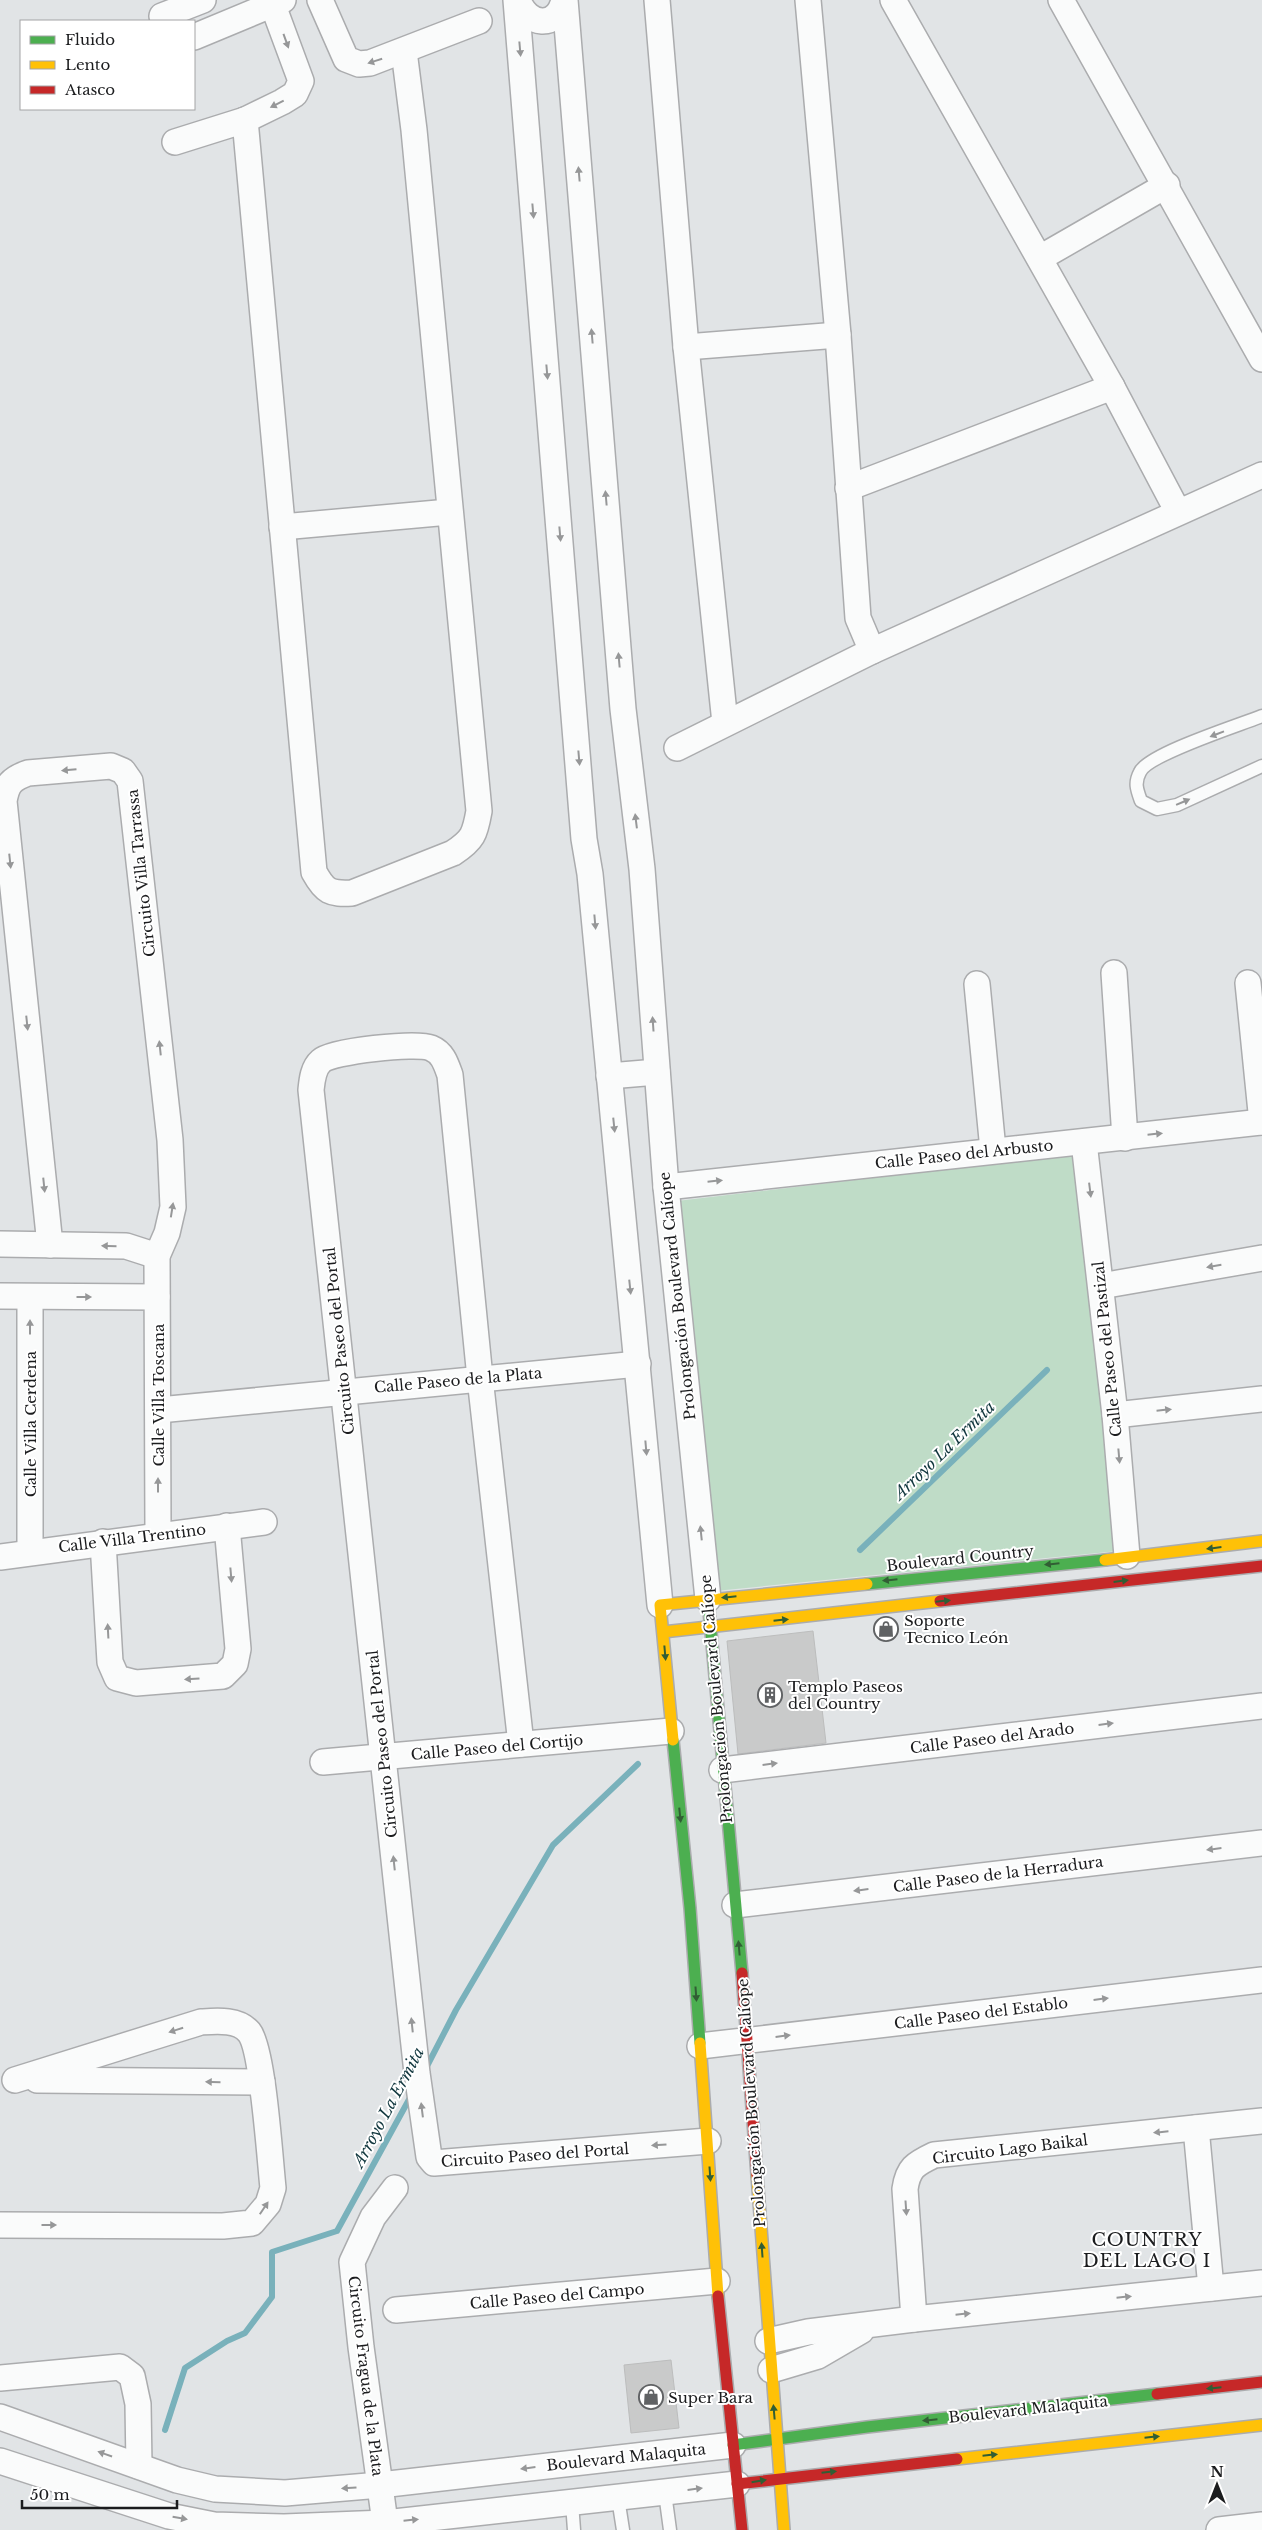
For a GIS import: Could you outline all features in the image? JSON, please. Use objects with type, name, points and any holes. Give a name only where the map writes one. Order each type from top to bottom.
[{"type":"street","points":[[162,16],[203,0]]},
{"type":"street","points":[[320,0],[346,59],[358,64],[370,63],[404,51],[479,21]]},
{"type":"street","points":[[517,0],[526,15],[541,22],[550,20],[556,15],[564,0]]},
{"type":"street","points":[[517,0],[584,839],[590,874],[638,1364],[671,1731],[690,1908],[717,2280],[742,2530]]},
{"type":"street","name":"Prolongación Boulevard Calíope","points":[[564,0],[623,709],[642,869],[666,1187],[708,1599],[722,1770],[748,2040],[768,2341],[784,2530]]},
{"type":"street","points":[[657,0],[686,347],[725,722]]},
{"type":"street","points":[[808,0],[838,335],[858,618],[872,651]]},
{"type":"street","points":[[893,0],[1112,387],[1178,512]]},
{"type":"street","points":[[1061,0],[1262,359]]},
{"type":"street","points":[[175,142],[245,120],[295,94],[301,81],[276,1],[195,37]]},
{"type":"street","points":[[245,120],[314,872],[321,886],[334,894],[352,894],[453,853],[468,843],[476,830],[478,811],[448,512],[414,130],[404,51]]},
{"type":"street","points":[[1040,258],[1166,185]]},
{"type":"street","points":[[686,347],[838,335]]},
{"type":"street","points":[[848,488],[1112,387]]},
{"type":"street","points":[[677,748],[725,722],[872,651],[1140,532],[1178,512],[1262,476]]},
{"type":"street","points":[[282,527],[448,512]]},
{"type":"street","name":"Circuito Villa Tarrassa","points":[[50,1244],[4,801],[7,786],[14,778],[28,774],[111,766],[123,771],[130,781],[170,1140],[173,1207],[167,1233],[157,1256]]},
{"type":"street","points":[[1114,973],[1125,1138]]},
{"type":"street","points":[[1248,983],[1262,1122]]},
{"type":"street","points":[[977,984],[993,1150]]},
{"type":"street","name":"Circuito Paseo del Portal","points":[[521,1744],[480,1378],[450,1075],[444,1058],[432,1048],[416,1045],[333,1054],[320,1062],[313,1075],[311,1090],[426,2148],[434,2163],[708,2141]]},
{"type":"street","points":[[609,1076],[656,1072]]},
{"type":"street","name":"Calle Paseo del Arbusto","points":[[666,1187],[1262,1122]]},
{"type":"street","name":"Calle Paseo del Pastizal","points":[[1084,1142],[1115,1415],[1127,1556]]},
{"type":"street","points":[[0,1244],[126,1246],[157,1256]]},
{"type":"street","name":"Calle Villa Toscana","points":[[157,1256],[158,1534]]},
{"type":"street","points":[[1101,1286],[1262,1258]]},
{"type":"street","points":[[0,1296],[157,1297]]},
{"type":"street","name":"Calle Villa Cerdena","points":[[30,1297],[30,1551]]},
{"type":"street","name":"Calle Paseo de la Plata","points":[[158,1410],[638,1364]]},
{"type":"street","points":[[1115,1415],[1262,1398]]},
{"type":"street","name":"Calle Villa Trentino","points":[[0,1557],[30,1551],[158,1534],[264,1522]]},
{"type":"street","points":[[103,1542],[110,1662],[117,1678],[136,1683],[223,1676],[235,1664],[238,1649],[227,1526]]},
{"type":"street","name":"Boulevard Country","points":[[660,1604],[1262,1541]]},
{"type":"street","points":[[663,1632],[1262,1566]]},
{"type":"street","name":"Calle Paseo del Arado","points":[[722,1770],[1262,1706]]},
{"type":"street","name":"Calle Paseo del Cortijo","points":[[323,1762],[671,1731]]},
{"type":"street","name":"Calle Paseo de la Herradura","points":[[735,1905],[1262,1843]]},
{"type":"street","name":"Calle Paseo del Establo","points":[[700,2046],[1262,1980]]},
{"type":"street","points":[[0,2225],[223,2226],[252,2223],[268,2204],[273,2188],[262,2082],[255,2045],[249,2032],[237,2024],[223,2021],[202,2022],[7,2080]]},
{"type":"street","points":[[7,2080],[262,2082]]},
{"type":"street","name":"Circuito Lago Baikal","points":[[914,2319],[905,2189],[907,2175],[916,2163],[934,2155],[1262,2121]]},
{"type":"street","points":[[1196,2128],[1211,2288]]},
{"type":"street","name":"Circuito Fragua de la Plata","points":[[386,2526],[352,2262],[373,2217],[395,2188]]},
{"type":"street","name":"Calle Paseo del Campo","points":[[396,2310],[717,2280]]},
{"type":"street","points":[[768,2341],[808,2332],[870,2326],[914,2319],[1262,2283]]},
{"type":"street","points":[[771,2370],[818,2356],[870,2326]]},
{"type":"street","points":[[0,2378],[120,2367],[132,2376],[138,2404],[138,2466]]},
{"type":"street","name":"Boulevard Malaquita","points":[[0,2417],[177,2480],[215,2489],[285,2493],[380,2486],[1262,2382]]},
{"type":"street","points":[[0,2461],[169,2516],[214,2525],[284,2527],[386,2526],[445,2523],[572,2503],[780,2478],[1262,2425]]},
{"type":"street","points":[[1219,2530],[1262,2525]]},
{"type":"lane","points":[[1262,716],[1156,757],[1140,770],[1135,786],[1141,801],[1156,809],[1177,805],[1262,766]]},
{"type":"lane","points":[[665,2493],[670,2530]]},
{"type":"lane","points":[[618,2498],[622,2530]]},
{"type":"lane","points":[[572,2503],[574,2530]]},
{"type":"green space","points":[[1075,1154],[1118,1551],[715,1591],[677,1201]]},
{"type":"building","name":"Templo Paseos del Country","points":[[813,1631],[826,1743],[738,1754],[727,1641]]},
{"type":"building","name":"Super Bara","points":[[671,2360],[679,2428],[631,2433],[624,2365]]},
{"type":"waterway","name":"Arroyo La Ermita","points":[[860,1550],[1047,1370]]},
{"type":"waterway","name":"Arroyo La Ermita","points":[[425,2070],[456,2010],[553,1845],[638,1764]]},
{"type":"waterway","name":"Arroyo La Ermita","points":[[165,2430],[185,2368],[227,2341],[245,2333],[272,2297],[272,2252],[337,2231],[412,2094]]},
{"type":"traffic: fast","points":[[867,1584],[1105,1560]]},
{"type":"traffic: fast","points":[[708,1599],[742,1973]]},
{"type":"traffic: fast","points":[[673,1740],[690,1908],[700,2043]]},
{"type":"traffic: fast","points":[[733,2445],[867,2427],[1157,2394]]},
{"type":"traffic: slow","points":[[1105,1560],[1262,1541]]},
{"type":"traffic: slow","points":[[673,1740],[660,1605],[867,1584]]},
{"type":"traffic: slow","points":[[663,1632],[940,1601]]},
{"type":"traffic: slow","points":[[700,2043],[718,2296]]},
{"type":"traffic: slow","points":[[757,2175],[784,2530]]},
{"type":"traffic: slow","points":[[957,2459],[1262,2425]]},
{"type":"traffic: jam","points":[[940,1601],[1262,1566]]},
{"type":"traffic: jam","points":[[742,1973],[757,2175]]},
{"type":"traffic: jam","points":[[718,2296],[742,2530]]},
{"type":"traffic: jam","points":[[1157,2394],[1262,2382]]},
{"type":"traffic: jam","points":[[737,2484],[957,2459]]},
{"type":"place","name":"Soporte Tecnico León","points":[[886,1629]]},
{"type":"place","name":"Templo Paseos del Country","points":[[770,1695]]},
{"type":"place","name":"Super Bara","points":[[651,2397]]},
{"type":"district","name":"COUNTRY DEL LAGO I","points":[[1147,2250]]}]
